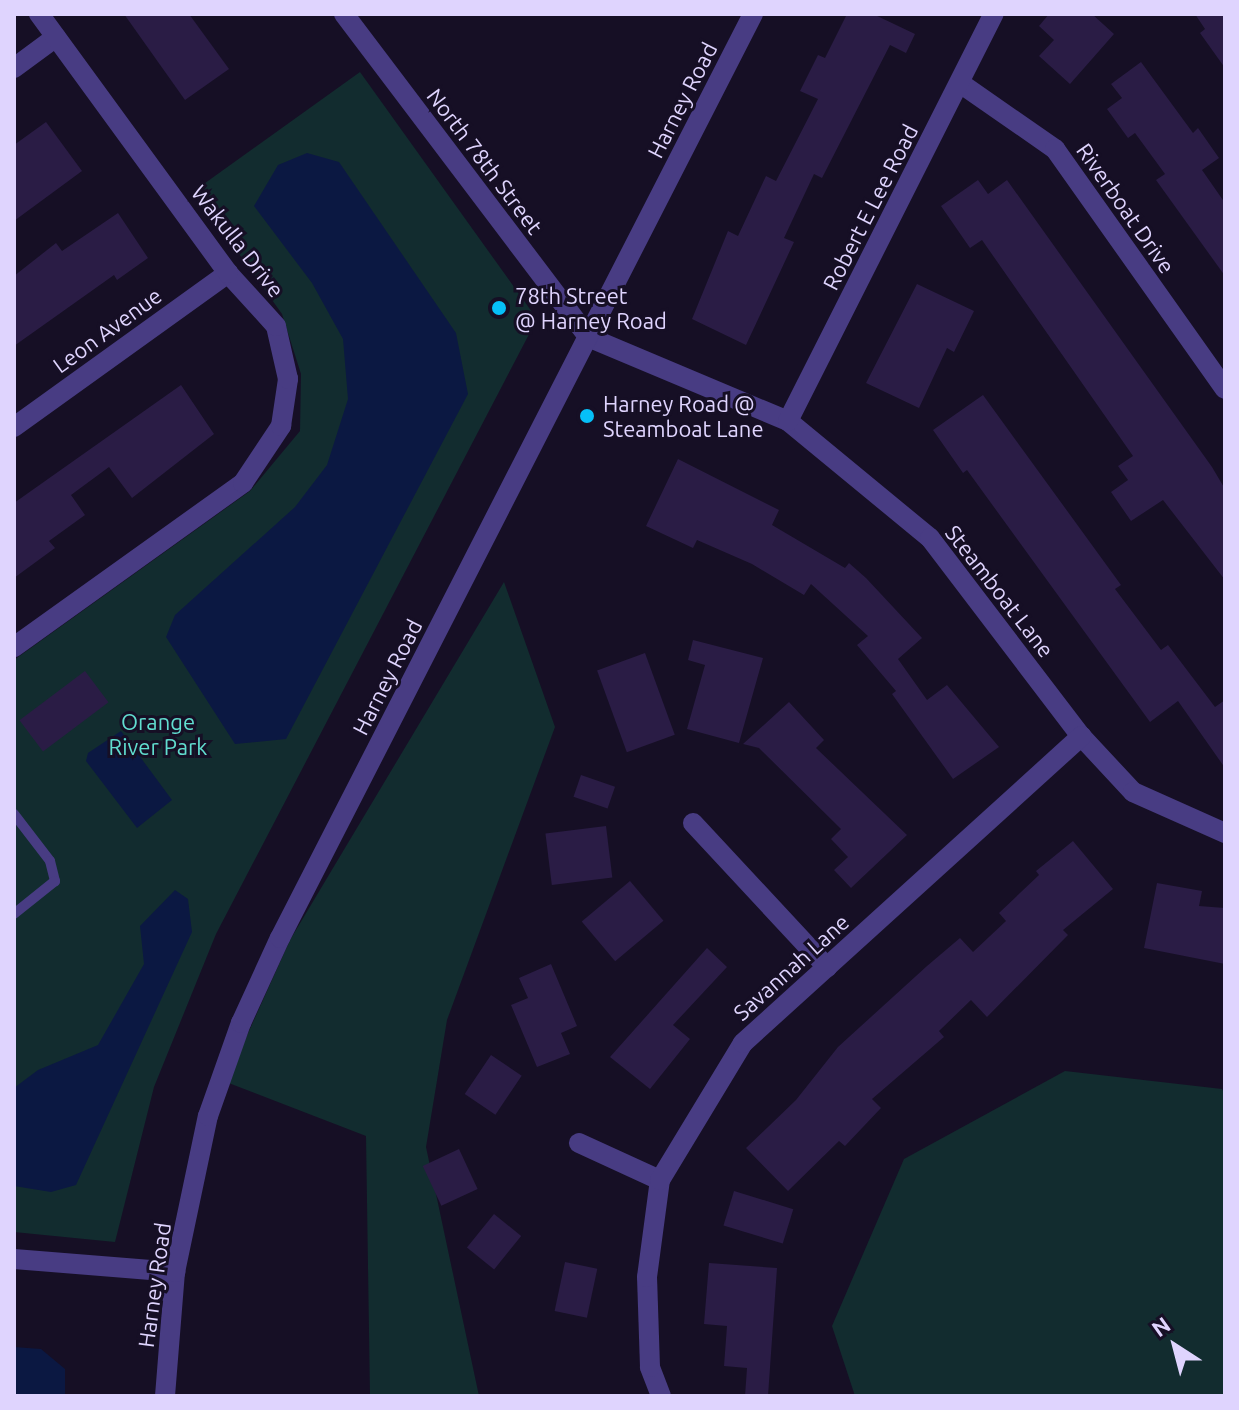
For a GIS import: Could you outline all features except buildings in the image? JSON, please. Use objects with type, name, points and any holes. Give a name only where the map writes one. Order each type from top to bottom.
[{"type":"street","name":"Wakulla Drive","points":[[14,647],[243,483],[281,426],[288,379],[276,326],[228,273],[39,14]]},
{"type":"street","name":"North 78th Street","points":[[344,14],[588,337]]},
{"type":"street","name":"Harney Road","points":[[165,1396],[175,1272],[208,1116],[241,1023],[280,938],[753,14]]},
{"type":"street","name":"Robert E Lee Road","points":[[788,421],[994,14]]},
{"type":"street","points":[[14,68],[56,37]]},
{"type":"street","name":"Riverboat Drive","points":[[960,83],[1055,149],[1225,389]]},
{"type":"street","name":"Leon Avenue","points":[[14,427],[228,273]]},
{"type":"street","name":"Steamboat Lane","points":[[588,337],[788,421],[930,538],[1081,736],[1133,792],[1225,833]]},
{"type":"street","name":"Savannah Lane","points":[[661,1396],[650,1367],[647,1277],[660,1180],[743,1043],[1081,736]]},
{"type":"street","points":[[693,823],[827,967]]},
{"type":"street","points":[[579,1143],[660,1180]]},
{"type":"street","points":[[14,1259],[175,1272]]},
{"type":"lane","points":[[14,814],[50,861],[55,881],[14,914]]},
{"type":"green space","name":"Orange River Park","points":[[360,72],[537,319],[216,934],[154,1087],[115,1242],[14,1232],[14,660],[250,491],[300,431],[301,374],[282,314],[194,191]]},
{"type":"green space","points":[[504,582],[555,727],[447,1020],[426,1147],[479,1396],[370,1396],[366,1136],[226,1082],[290,940]]},
{"type":"green space","points":[[1065,1071],[1222,1089],[1225,1095],[1225,1396],[855,1396],[832,1326],[904,1159]]},
{"type":"water","points":[[307,153],[339,162],[456,333],[468,394],[286,739],[235,744],[166,637],[175,615],[295,507],[327,465],[348,399],[343,339],[312,283],[254,206],[278,165]]},
{"type":"water","points":[[121,731],[172,800],[137,828],[86,761],[88,753]]},
{"type":"water","points":[[175,890],[188,899],[192,932],[76,1185],[51,1192],[14,1186],[14,1088],[38,1070],[98,1045],[144,964],[140,926]]},
{"type":"water","points":[[14,1347],[41,1349],[65,1369],[65,1396],[14,1396]]},
{"type":"place","name":"78th Street @ Harney Road","points":[[499,308]]},
{"type":"place","name":"Harney Road @ Steamboat Lane","points":[[587,416]]}]
